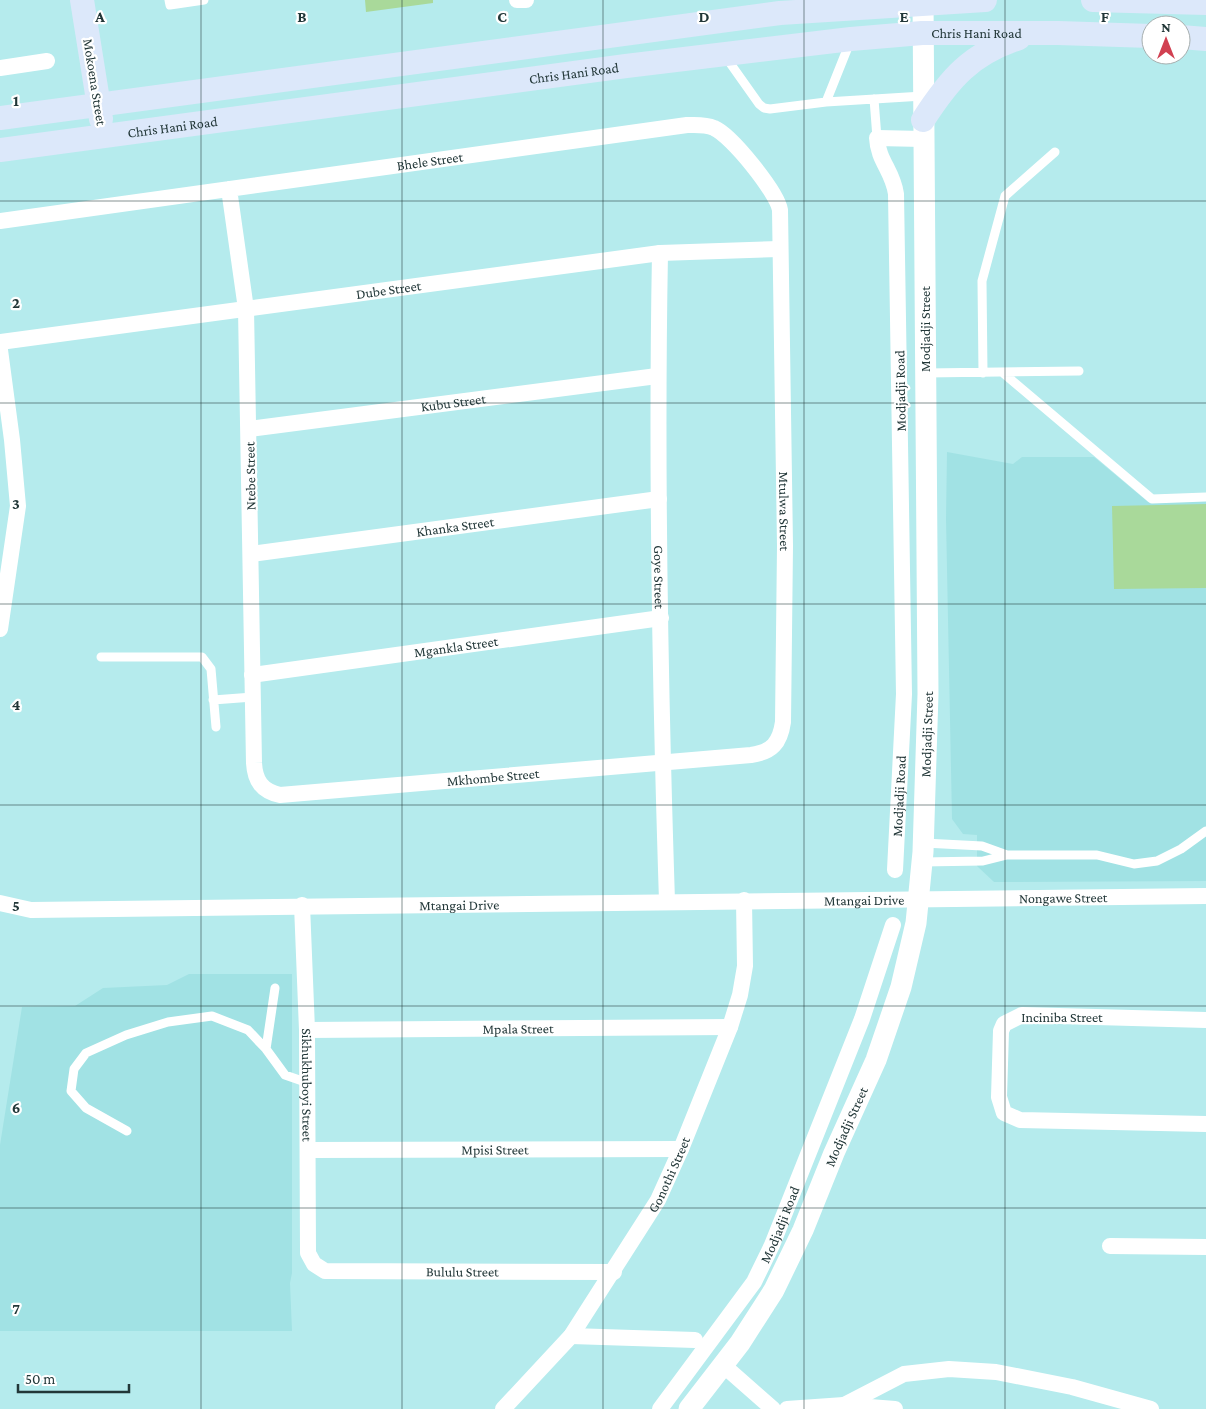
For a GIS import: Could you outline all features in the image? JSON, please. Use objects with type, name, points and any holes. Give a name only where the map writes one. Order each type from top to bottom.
[{"type":"main road","name":"Mokoena Street","points":[[82,0],[100,105],[103,135]]},
{"type":"main road","points":[[0,118],[780,13],[923,2],[986,0]]},
{"type":"main road","points":[[1093,0],[1206,3]]},
{"type":"main road","points":[[923,130],[946,85],[975,58],[996,46],[1033,33]]},
{"type":"main road","name":"Chris Hani Road","points":[[0,150],[724,53],[851,39],[922,34],[1033,33],[1141,36]]},
{"type":"main road","points":[[1191,38],[1206,39]]},
{"type":"street","points":[[517,0],[526,0]]},
{"type":"street","name":"Modjadji Street","points":[[689,1409],[723,1365],[764,1305],[803,1230],[887,1030],[901,987],[920,899],[928,694],[923,2]]},
{"type":"street","points":[[0,68],[47,62]]},
{"type":"street","name":"Bhele Street","points":[[0,221],[687,125],[705,125],[722,132],[771,188],[780,210],[779,249]]},
{"type":"street","points":[[877,138],[923,130]]},
{"type":"street","name":"Modjadji Road","points":[[877,138],[878,152],[894,180],[896,194],[904,694],[895,870]]},
{"type":"street","name":"Ntebe Street","points":[[229,189],[246,310],[254,763]]},
{"type":"street","name":"Dube Street","points":[[0,342],[660,253],[779,249]]},
{"type":"street","name":"Mtulwa Street","points":[[751,755],[764,753],[773,747],[782,733],[783,722],[785,546],[779,249]]},
{"type":"street","name":"Goye Street","points":[[660,253],[657,376],[667,901]]},
{"type":"street","points":[[0,350],[18,506],[1,619]]},
{"type":"street","name":"Kubu Street","points":[[249,430],[657,376]]},
{"type":"street","name":"Khanka Street","points":[[251,554],[659,499]]},
{"type":"street","name":"Mgankla Street","points":[[252,675],[661,618]]},
{"type":"street","points":[[904,694],[928,694]]},
{"type":"street","name":"Mkhombe Street","points":[[254,763],[255,776],[258,783],[280,795],[751,755]]},
{"type":"street","name":"Nongawe Street","points":[[920,899],[1206,896]]},
{"type":"street","name":"Mtangai Drive","points":[[0,903],[30,910],[302,905],[920,899]]},
{"type":"street","name":"Gonothi Street","points":[[511,1406],[571,1336],[614,1272],[658,1200],[681,1149],[730,1027],[740,995],[746,966],[744,900]]},
{"type":"street","name":"Sikhukhuboyi Street","points":[[302,905],[308,1083],[308,1254],[314,1264]]},
{"type":"street","name":"Modjadji Road","points":[[660,1409],[754,1282],[772,1245],[862,1020],[893,926]]},
{"type":"street","name":"Inciniba Street","points":[[1206,1020],[1022,1014],[1004,1024],[1001,1031],[998,1097],[1004,1113],[1020,1120],[1206,1124]]},
{"type":"street","points":[[862,1020],[887,1030]]},
{"type":"street","name":"Mpala Street","points":[[307,1030],[730,1027]]},
{"type":"street","name":"Mpisi Street","points":[[309,1150],[681,1149]]},
{"type":"street","points":[[1110,1246],[1206,1247]]},
{"type":"street","name":"Bululu Street","points":[[314,1264],[324,1271],[614,1272]]},
{"type":"street","points":[[571,1336],[695,1340]]},
{"type":"street","points":[[723,1365],[773,1409]]},
{"type":"street","points":[[844,1405],[904,1374],[949,1368],[996,1372],[1072,1387],[1151,1409]]},
{"type":"street","points":[[787,1409],[844,1405],[895,1409]]},
{"type":"lane","points":[[169,0],[170,5],[204,0]]},
{"type":"lane","points":[[826,102],[851,39]]},
{"type":"lane","points":[[724,53],[759,104],[764,108],[923,96]]},
{"type":"lane","points":[[874,99],[877,138]]},
{"type":"lane","points":[[984,372],[982,281],[1005,196],[1055,152]]},
{"type":"lane","points":[[926,373],[1079,371]]},
{"type":"lane","points":[[1002,372],[1152,499],[1206,497]]},
{"type":"lane","points":[[101,657],[202,657],[208,662],[211,669],[216,727]]},
{"type":"lane","points":[[214,700],[253,697]]},
{"type":"lane","points":[[923,852],[983,862],[1007,855],[1097,855],[1134,864],[1157,861],[1181,849],[1206,830]]},
{"type":"lane","points":[[923,852],[982,846],[1007,855]]},
{"type":"lane","points":[[266,1049],[274,988]]},
{"type":"lane","points":[[127,1131],[86,1108],[72,1091],[74,1069],[86,1053],[126,1035],[168,1022],[212,1016],[248,1030],[266,1049],[285,1075],[308,1083]]},
{"type":"shaded area","points":[[947,452],[1013,464],[1022,457],[1094,457],[1148,502],[1206,500],[1206,881],[994,882],[977,866],[977,835],[963,834],[952,819],[946,519]]},
{"type":"shaded area","points":[[189,974],[292,974],[292,1273],[290,1283],[292,1331],[0,1331],[0,1145],[22,1007],[75,1006],[103,988],[167,985]]},
{"type":"green space","points":[[365,0],[433,0],[433,3],[366,12]]},
{"type":"green space","points":[[1206,504],[1206,588],[1114,589],[1112,506]]}]
